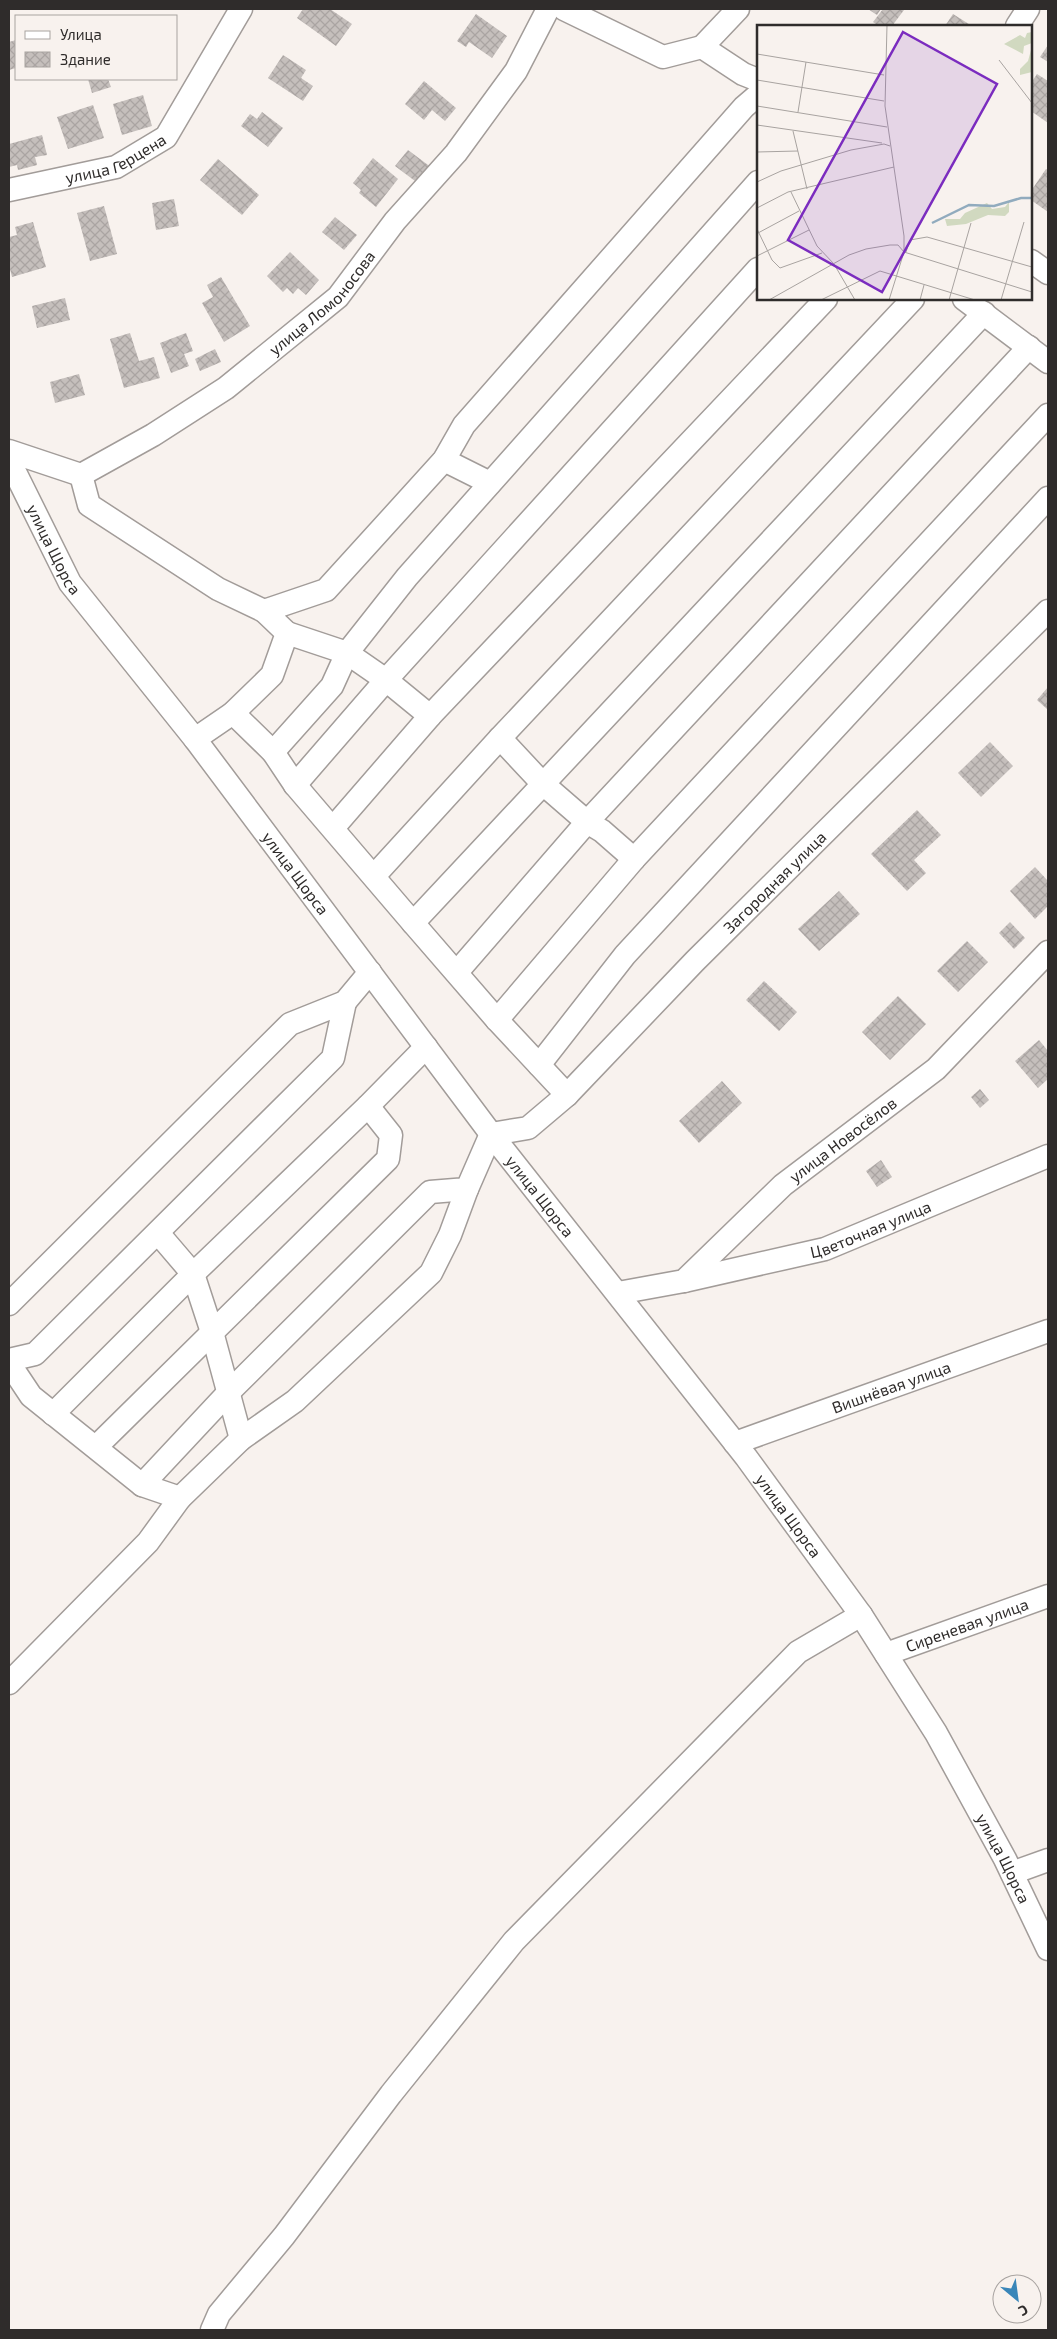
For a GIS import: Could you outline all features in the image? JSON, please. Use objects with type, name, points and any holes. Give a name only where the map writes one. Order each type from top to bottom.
[{"type":"street","name":"улица Герцена","points":[[9,190],[116,167],[166,137],[241,9]]},
{"type":"street","points":[[552,9],[663,57],[702,47],[738,9]]},
{"type":"street","name":"улица Ломоносова","points":[[81,476],[153,435],[226,388],[338,297],[395,221],[456,153],[516,71],[552,9]]},
{"type":"street","points":[[1018,25],[1028,9]]},
{"type":"street","points":[[702,47],[743,74],[757,80]]},
{"type":"street","points":[[264,611],[326,590],[444,460],[464,425],[754,108]]},
{"type":"street","points":[[273,752],[332,686],[347,653],[407,577],[757,183]]},
{"type":"street","points":[[1032,262],[1048,273]]},
{"type":"street","points":[[295,785],[386,680],[757,270]]},
{"type":"street","points":[[332,828],[430,716],[825,300]]},
{"type":"street","points":[[374,876],[500,738],[912,300]]},
{"type":"street","points":[[965,300],[1048,362]]},
{"type":"street","points":[[413,923],[984,313]]},
{"type":"street","points":[[457,972],[587,822],[1029,347]]},
{"type":"street","points":[[497,1020],[634,859],[1048,415]]},
{"type":"street","points":[[9,451],[81,476],[90,505],[218,589],[264,611],[287,633],[347,653],[386,680],[430,716]]},
{"type":"street","name":"улица Щорса","points":[[9,460],[70,583],[195,739],[491,1134],[735,1443],[861,1615],[936,1733],[1012,1873],[1048,1949]]},
{"type":"street","points":[[444,460],[490,484]]},
{"type":"street","points":[[539,1066],[625,956],[1048,498]]},
{"type":"street","name":"Загородная улица","points":[[491,1134],[528,1128],[567,1095],[695,961],[1048,611]]},
{"type":"street","points":[[195,739],[233,713],[272,675],[287,633]]},
{"type":"street","points":[[233,713],[273,752],[295,785],[413,923],[497,1020],[567,1095]]},
{"type":"street","points":[[500,738],[542,783],[587,822],[602,830],[634,859]]},
{"type":"street","name":"улица Новосёлов","points":[[684,1281],[783,1185],[936,1069],[1048,952]]},
{"type":"street","points":[[9,1304],[290,1024],[345,1002],[370,972]]},
{"type":"street","points":[[180,1498],[142,1485],[31,1396],[9,1362],[35,1354],[334,1058],[345,1002]]},
{"type":"street","points":[[53,1414],[193,1274],[368,1106],[426,1047]]},
{"type":"street","points":[[96,1447],[388,1159],[391,1135],[368,1106]]},
{"type":"street","points":[[9,1683],[148,1542],[180,1498],[241,1439],[295,1401],[431,1273],[450,1234],[467,1188],[491,1134]]},
{"type":"street","name":"Цветочная улица","points":[[684,1281],[825,1249],[1048,1156]]},
{"type":"street","points":[[142,1485],[229,1392],[430,1192],[467,1188]]},
{"type":"street","points":[[158,1234],[193,1274],[212,1332],[241,1439]]},
{"type":"street","points":[[618,1293],[684,1281]]},
{"type":"street","name":"Вишнёвая улица","points":[[735,1443],[1048,1331]]},
{"type":"street","name":"Сиреневая улица","points":[[886,1654],[1048,1596]]},
{"type":"street","points":[[212,2330],[219,2314],[284,2236],[391,2094],[514,1941],[798,1652],[861,1615]]},
{"type":"street","points":[[1012,1873],[1048,1860]]},
{"type":"building","points":[[303,9],[330,9],[352,24],[336,46],[297,18]]},
{"type":"building","points":[[868,9],[881,9],[877,15]]},
{"type":"building","points":[[883,9],[904,10],[893,25],[878,25],[873,22]]},
{"type":"building","points":[[476,14],[507,36],[492,58],[469,42],[466,47],[457,41]]},
{"type":"building","points":[[953,14],[970,25],[946,25]]},
{"type":"building","points":[[15,40],[15,68],[9,70],[9,42]]},
{"type":"building","points":[[1048,45],[1048,62],[1040,57]]},
{"type":"building","points":[[283,55],[306,70],[301,78],[313,86],[303,101],[268,78]]},
{"type":"building","points":[[1037,74],[1048,81],[1048,123],[1032,112],[1032,82]]},
{"type":"building","points":[[88,80],[108,80],[111,87],[92,93]]},
{"type":"building","points":[[424,81],[456,108],[445,121],[432,110],[424,120],[405,104]]},
{"type":"building","points":[[143,95],[152,126],[122,135],[113,104]]},
{"type":"building","points":[[93,105],[104,138],[68,149],[57,117]]},
{"type":"building","points":[[262,112],[283,128],[268,147],[241,126],[250,114],[257,119]]},
{"type":"building","points":[[42,135],[47,155],[35,157],[37,165],[18,170],[17,165],[9,167],[9,144]]},
{"type":"building","points":[[408,150],[432,168],[419,184],[395,166]]},
{"type":"building","points":[[373,158],[398,179],[376,207],[359,193],[361,190],[353,183]]},
{"type":"building","points":[[218,159],[259,195],[242,215],[200,180]]},
{"type":"building","points":[[1046,169],[1048,170],[1048,212],[1032,201],[1032,190]]},
{"type":"building","points":[[174,199],[179,226],[156,230],[152,203]]},
{"type":"building","points":[[104,206],[117,254],[90,261],[77,213]]},
{"type":"building","points":[[335,217],[357,235],[344,250],[322,232]]},
{"type":"building","points":[[33,222],[46,267],[12,277],[9,265],[9,237],[17,235],[15,227]]},
{"type":"building","points":[[290,252],[319,280],[306,295],[298,288],[293,294],[287,288],[283,292],[267,276]]},
{"type":"building","points":[[221,277],[250,326],[224,342],[202,303],[213,297],[207,285]]},
{"type":"building","points":[[65,298],[70,320],[37,328],[32,306]]},
{"type":"building","points":[[130,333],[139,361],[154,357],[160,378],[124,388],[110,339]]},
{"type":"building","points":[[186,333],[193,351],[184,354],[189,366],[171,373],[160,343]]},
{"type":"building","points":[[215,349],[221,362],[200,371],[195,359]]},
{"type":"building","points":[[79,374],[85,395],[55,403],[50,382]]},
{"type":"building","points":[[1048,687],[1048,710],[1037,700]]},
{"type":"building","points":[[990,742],[1013,766],[981,797],[958,773]]},
{"type":"building","points":[[917,810],[941,835],[914,860],[926,873],[907,891],[871,854]]},
{"type":"building","points":[[1035,867],[1048,881],[1048,906],[1035,919],[1010,891]]},
{"type":"building","points":[[839,891],[860,914],[819,951],[798,929]]},
{"type":"building","points":[[1010,922],[1025,938],[1014,949],[999,933]]},
{"type":"building","points":[[967,941],[988,962],[958,992],[937,971]]},
{"type":"building","points":[[764,981],[797,1012],[779,1031],[746,1000]]},
{"type":"building","points":[[898,996],[926,1024],[890,1060],[862,1032]]},
{"type":"building","points":[[1039,1040],[1048,1051],[1048,1079],[1038,1088],[1015,1061]]},
{"type":"building","points":[[722,1081],[742,1103],[699,1143],[679,1121]]},
{"type":"building","points":[[980,1089],[989,1100],[980,1108],[971,1097]]},
{"type":"building","points":[[881,1160],[892,1177],[877,1187],[866,1171]]}]
